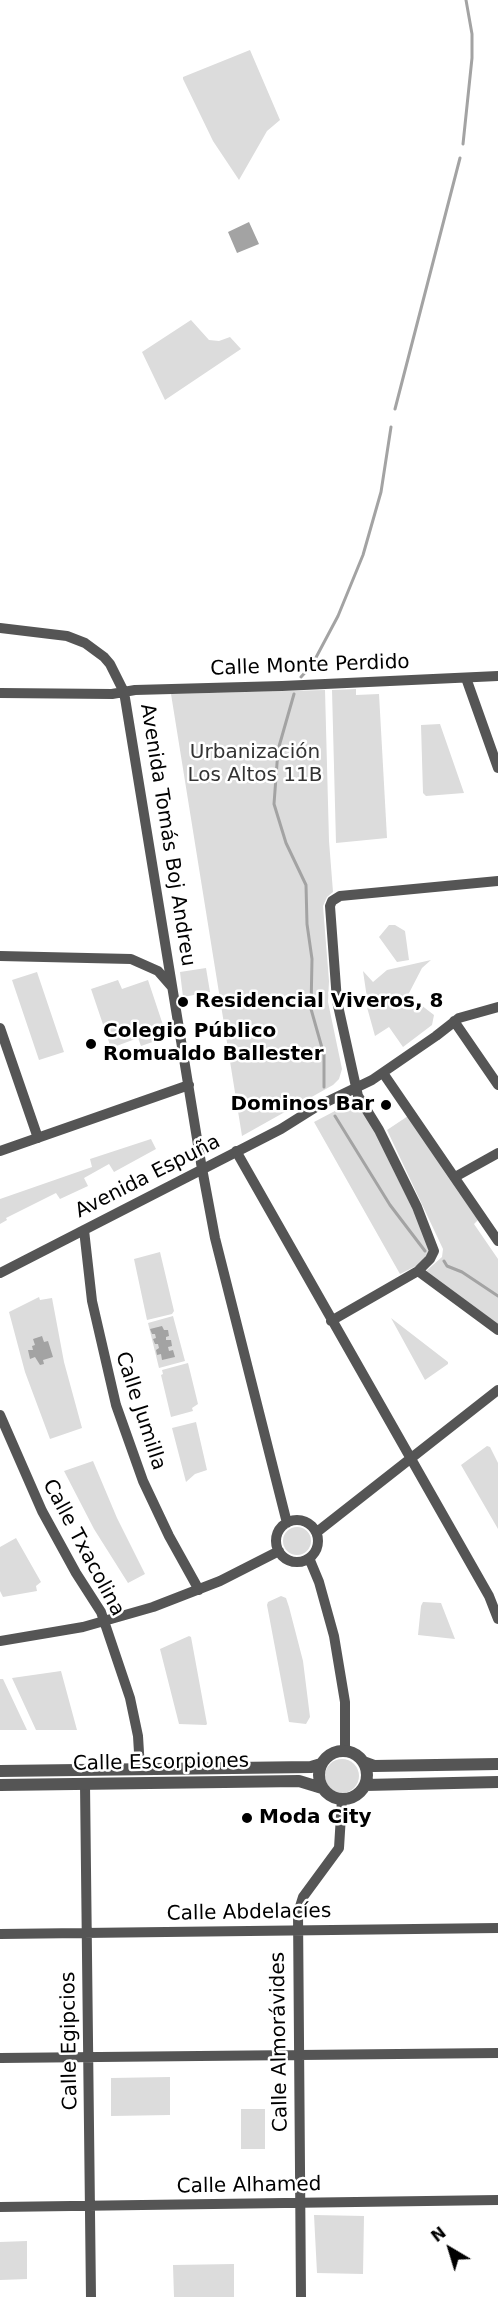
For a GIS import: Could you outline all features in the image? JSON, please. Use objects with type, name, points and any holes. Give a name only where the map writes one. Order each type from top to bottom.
[{"type":"street","name":"Avenida Tomás Boj Andreu","points":[[0,627],[67,636],[85,643],[110,664],[124,692],[203,1168],[226,1284],[287,1523]]},
{"type":"street","name":"Calle Monte Perdido","points":[[0,693],[112,694],[498,676]]},
{"type":"street","points":[[466,678],[498,768]]},
{"type":"street","points":[[332,1321],[418,1270],[434,1255],[433,1242],[382,1136],[360,1101],[356,1088],[336,993],[330,910],[332,902],[346,895],[498,881]]},
{"type":"street","points":[[152,967],[159,966],[165,961],[168,953]]},
{"type":"street","points":[[0,956],[136,960],[163,975],[174,989]]},
{"type":"street","name":"Avenida Espuña","points":[[0,1273],[383,1073],[464,1015],[498,1007]]},
{"type":"street","points":[[454,1021],[498,1085]]},
{"type":"street","points":[[0,1028],[38,1138]]},
{"type":"street","points":[[383,1073],[498,1241]]},
{"type":"street","points":[[0,1151],[189,1085]]},
{"type":"street","points":[[236,1151],[489,1596],[498,1618]]},
{"type":"street","points":[[455,1178],[498,1153]]},
{"type":"street","name":"Calle Jumilla","points":[[84,1230],[92,1301],[116,1405],[143,1481],[169,1536],[200,1590]]},
{"type":"street","points":[[418,1270],[498,1330]]},
{"type":"street","points":[[317,1532],[498,1390]]},
{"type":"street","name":"Calle Txacolina","points":[[0,1415],[42,1511],[76,1573],[99,1608],[130,1698],[138,1736],[140,1769]]},
{"type":"street","points":[[304,1521],[314,1527],[317,1532],[318,1544],[309,1558],[292,1562],[282,1556],[279,1551],[276,1539],[282,1527],[287,1523],[304,1521]]},
{"type":"street","points":[[0,1641],[83,1627],[153,1607],[200,1590],[279,1551]]},
{"type":"street","points":[[309,1558],[320,1582],[334,1636],[345,1702],[345,1751]]},
{"type":"street","points":[[363,1762],[367,1773],[365,1785],[356,1796],[342,1799],[332,1797],[322,1788],[318,1778],[321,1764],[330,1755],[345,1751],[374,1766],[498,1764]]},
{"type":"street","name":"Calle Escorpiones","points":[[0,1771],[311,1767],[321,1764]]},
{"type":"street","name":"Calle Escorpiones","points":[[0,1785],[299,1781],[322,1788]]},
{"type":"street","points":[[365,1785],[498,1782]]},
{"type":"street","name":"Calle Egipcios","points":[[85,1784],[91,2297]]},
{"type":"street","name":"Calle Almorávides","points":[[301,2297],[297,1913],[303,1897],[339,1848],[342,1799]]},
{"type":"street","name":"Calle Abdelacíes","points":[[0,1934],[498,1928]]},
{"type":"street","points":[[0,2058],[498,2053]]},
{"type":"street","name":"Calle Alhamed","points":[[0,2208],[498,2200]]},
{"type":"green space","points":[[250,50],[280,120],[267,131],[239,180],[213,141],[183,77]]},
{"type":"green space","points":[[191,320],[209,340],[219,341],[230,337],[241,349],[165,400],[142,352]]},
{"type":"green space","points":[[356,689],[356,695],[379,694],[387,838],[336,843],[332,690]]},
{"type":"green space","name":"Urbanización Los Altos 11B","points":[[325,690],[329,841],[333,892],[327,897],[323,906],[329,981],[328,1002],[342,1069],[339,1079],[333,1085],[242,1136],[171,694]]},
{"type":"green space","points":[[440,724],[464,793],[426,796],[423,793],[421,725]]},
{"type":"green space","points":[[389,925],[395,925],[405,931],[409,960],[397,962],[379,937]]},
{"type":"green space","points":[[431,960],[422,968],[408,995],[434,1015],[432,1025],[403,1047],[389,1027],[375,1036],[365,1000],[367,998],[363,971],[373,982],[387,970]]},
{"type":"green space","points":[[206,968],[210,992],[183,997],[180,972]]},
{"type":"green space","points":[[37,972],[64,1052],[39,1060],[12,980]]},
{"type":"green space","points":[[118,980],[122,989],[148,980],[167,1037],[141,1046],[138,1038],[111,1048],[91,989]]},
{"type":"green space","points":[[352,1102],[368,1118],[432,1249],[418,1265],[400,1274],[314,1122]]},
{"type":"green space","points":[[408,1116],[478,1220],[474,1224],[498,1259],[498,1327],[425,1272],[442,1257],[443,1249],[387,1130]]},
{"type":"green space","points":[[151,1139],[156,1149],[114,1172],[109,1164],[84,1178],[88,1186],[60,1199],[56,1193],[6,1218],[7,1220],[0,1224],[0,1199],[92,1167],[90,1159]]},
{"type":"green space","points":[[160,1252],[174,1311],[172,1314],[147,1320],[134,1259]]},
{"type":"green space","points":[[39,1297],[40,1300],[52,1298],[64,1362],[82,1428],[50,1439],[25,1372],[9,1312]]},
{"type":"green space","points":[[173,1316],[185,1361],[159,1368],[148,1323]]},
{"type":"green space","points":[[391,1318],[448,1362],[448,1364],[425,1380]]},
{"type":"green space","points":[[188,1363],[198,1404],[192,1408],[193,1411],[171,1417],[161,1375],[162,1370]]},
{"type":"green space","points":[[196,1422],[207,1470],[195,1474],[186,1482],[172,1428]]},
{"type":"green space","points":[[487,1446],[490,1447],[498,1463],[498,1529],[461,1465]]},
{"type":"green space","points":[[93,1461],[117,1518],[145,1574],[128,1583],[94,1529],[64,1471]]},
{"type":"green space","points":[[297,1527],[307,1531],[311,1541],[307,1551],[297,1555],[287,1551],[283,1541],[287,1531]]},
{"type":"green space","points":[[16,1538],[41,1582],[36,1586],[37,1591],[3,1597],[0,1591],[0,1547]]},
{"type":"green space","points":[[281,1596],[286,1598],[303,1661],[310,1717],[306,1724],[289,1722],[267,1605],[268,1602]]},
{"type":"green space","points":[[423,1602],[441,1603],[455,1639],[418,1635]]},
{"type":"green space","points":[[189,1636],[206,1725],[179,1724],[160,1649]]},
{"type":"green space","points":[[61,1671],[77,1730],[36,1730],[12,1678]]},
{"type":"green space","points":[[0,1679],[3,1679],[27,1730],[0,1730]]},
{"type":"green space","points":[[342,1759],[354,1764],[359,1776],[354,1788],[342,1793],[330,1788],[325,1776],[330,1764]]},
{"type":"green space","points":[[170,2077],[170,2115],[111,2116],[111,2078]]},
{"type":"green space","points":[[241,2109],[265,2109],[265,2149],[241,2149]]},
{"type":"green space","points":[[314,2215],[364,2216],[363,2274],[317,2273]]},
{"type":"green space","points":[[27,2241],[27,2279],[0,2280],[0,2242]]},
{"type":"green space","points":[[234,2264],[234,2297],[174,2297],[173,2265]]},
{"type":"shaded area","points":[[249,222],[259,244],[237,253],[228,232]]},
{"type":"shaded area","points":[[162,1326],[164,1330],[168,1330],[169,1336],[166,1340],[171,1340],[172,1346],[168,1347],[169,1351],[173,1350],[175,1357],[162,1360],[161,1354],[157,1355],[156,1350],[159,1348],[153,1339],[156,1338],[155,1334],[152,1334],[150,1329]]},
{"type":"shaded area","points":[[42,1336],[44,1342],[48,1341],[53,1357],[43,1360],[44,1364],[40,1365],[35,1357],[30,1359],[28,1350],[33,1350],[32,1346],[35,1345],[33,1339]]},
{"type":"waterway","points":[[463,144],[472,58],[472,34],[466,0]]},
{"type":"waterway","points":[[395,409],[460,158]]},
{"type":"waterway","points":[[301,677],[312,665],[338,616],[363,555],[381,492],[391,427]]},
{"type":"waterway","points":[[294,694],[278,750],[274,804],[286,843],[306,885],[307,924],[312,959],[311,1009],[324,1055],[324,1087]]},
{"type":"waterway","points":[[335,1116],[390,1205],[425,1251]]},
{"type":"waterway","points":[[444,1261],[447,1266],[462,1272],[498,1296]]},
{"type":"place","name":"Residencial Viveros, 8","points":[[183,1002]]},
{"type":"place","name":"Colegio Público Romualdo Ballester","points":[[91,1044]]},
{"type":"place","name":"Dominos Bar","points":[[386,1105]]},
{"type":"place","name":"Moda City","points":[[247,1818]]}]
